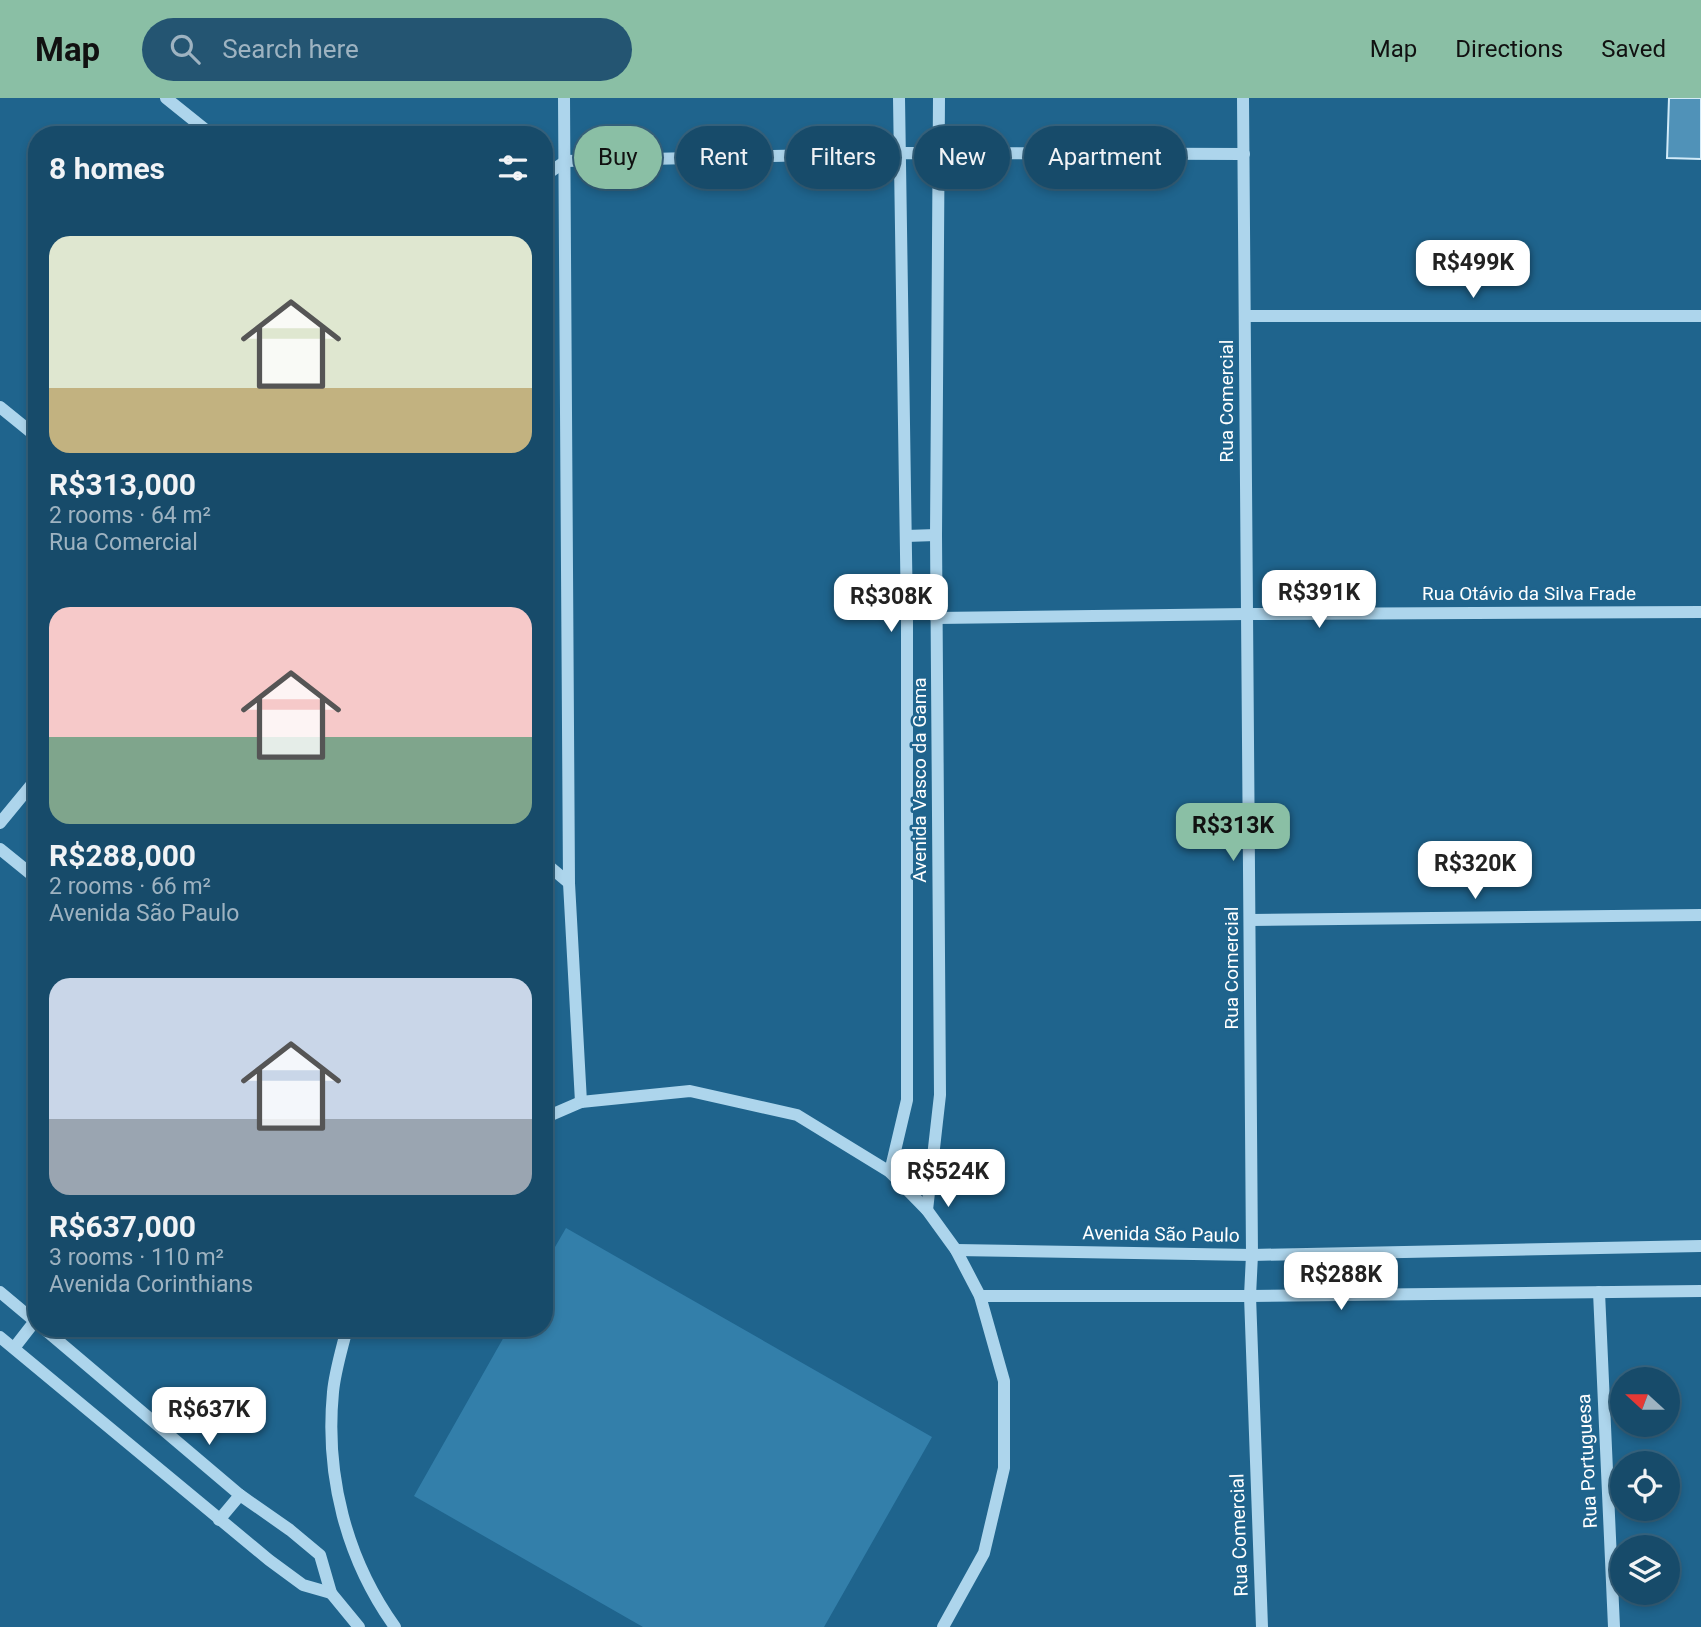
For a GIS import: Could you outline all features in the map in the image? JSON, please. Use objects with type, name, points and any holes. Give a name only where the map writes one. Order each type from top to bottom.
[{"type":"street","points":[[166,98],[201,126]]},
{"type":"street","points":[[564,98],[569,883],[581,1102]]},
{"type":"street","name":"Avenida Vasco da Gama","points":[[899,98],[900,126]]},
{"type":"street","name":"Avenida Vasco da Gama","points":[[939,98],[940,126]]},
{"type":"street","name":"Rua Comercial","points":[[1244,98],[1251,1296],[1262,1627]]},
{"type":"street","points":[[900,153],[914,153]]},
{"type":"street","name":"Avenida Vasco da Gama","points":[[890,1172],[907,1100],[906,536],[900,153]]},
{"type":"street","points":[[1010,154],[1244,154]]},
{"type":"street","points":[[553,170],[566,161],[786,156]]},
{"type":"street","name":"Avenida Vasco da Gama","points":[[928,1210],[940,1096],[936,618],[940,189]]},
{"type":"street","points":[[1245,316],[1701,316]]},
{"type":"street","points":[[0,407],[28,430]]},
{"type":"street","points":[[906,536],[936,535]]},
{"type":"street","name":"Rua Otávio da Silva Frade","points":[[936,618],[1701,612]]},
{"type":"street","points":[[0,823],[28,789]]},
{"type":"street","points":[[0,849],[28,872]]},
{"type":"street","points":[[553,870],[569,883]]},
{"type":"street","points":[[1250,920],[1701,915]]},
{"type":"street","points":[[553,1114],[581,1102],[690,1091],[797,1115],[890,1172],[928,1210],[956,1250],[980,1296],[1004,1381],[1004,1468],[984,1553],[943,1627]]},
{"type":"street","name":"Avenida São Paulo","points":[[956,1250],[1252,1255],[1701,1246]]},
{"type":"street","points":[[980,1296],[1701,1291]]},
{"type":"street","points":[[0,1292],[28,1316]]},
{"type":"street","name":"Rua Portuguesa","points":[[1599,1292],[1614,1627]]},
{"type":"street","points":[[14,1348],[28,1334]]},
{"type":"street","points":[[0,1336],[219,1520],[303,1585],[331,1593]]},
{"type":"street","points":[[53,1337],[240,1495],[320,1555],[331,1593],[359,1627]]},
{"type":"street","points":[[345,1337],[333,1391],[332,1463],[346,1534],[375,1600],[395,1627]]},
{"type":"street","points":[[219,1520],[240,1495]]},
{"type":"shaded area","points":[[566,1228],[932,1437],[824,1627],[643,1627],[414,1496],[504,1337],[553,1337],[553,1250]]},
{"type":"building","points":[[1669,98],[1701,98],[1701,159],[1667,158]]}]
